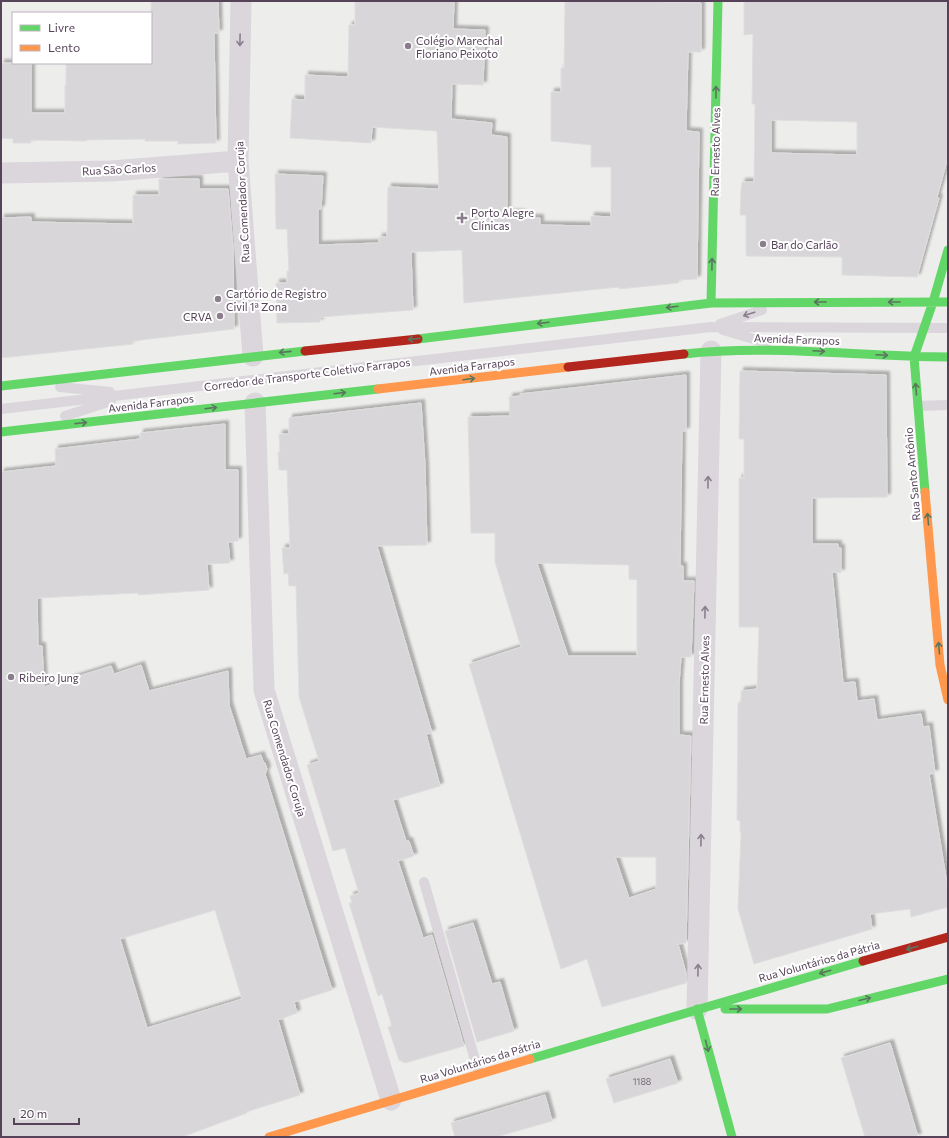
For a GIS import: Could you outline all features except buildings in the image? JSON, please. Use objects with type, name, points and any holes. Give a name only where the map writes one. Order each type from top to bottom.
[{"type":"main road","name":"Rua Ernesto Alves","points":[[711,303],[718,1]]},
{"type":"main road","name":"Rua Santo Antônio","points":[[948,250],[933,302],[914,357],[940,665],[948,700]]},
{"type":"main road","points":[[1,386],[253,356],[389,342],[711,303],[948,302]]},
{"type":"main road","name":"Avenida Farrapos","points":[[1,432],[711,351],[787,350],[914,357],[948,357]]},
{"type":"main road","name":"Rua Voluntários da Pátria","points":[[269,1137],[280,1135],[697,1008],[948,938]]},
{"type":"main road","name":"Rua Voluntários da Pátria","points":[[697,1008],[827,1008],[948,979]]},
{"type":"main road","points":[[697,1008],[732,1137]]},
{"type":"street","name":"Rua Comendador Coruja","points":[[241,1],[238,162],[253,356]]},
{"type":"street","name":"Rua São Carlos","points":[[1,174],[111,171],[238,162]]},
{"type":"street","name":"Rua Ernesto Alves","points":[[697,1008],[711,351]]},
{"type":"street","name":"Rua Comendador Coruja","points":[[255,403],[264,690],[391,1100]]},
{"type":"lane","points":[[711,327],[786,302]]},
{"type":"lane","points":[[711,327],[787,350]]},
{"type":"lane","name":"Corredor de Transporte Coletivo Farrapos","points":[[1,409],[711,327],[948,328]]},
{"type":"lane","points":[[23,384],[130,394]]},
{"type":"lane","points":[[28,429],[130,394]]},
{"type":"lane","points":[[918,406],[948,405]]},
{"type":"lane","points":[[424,882],[479,1074]]},
{"type":"traffic: fast","points":[[711,303],[718,1]]},
{"type":"traffic: fast","points":[[925,492],[914,357],[933,302],[948,250]]},
{"type":"traffic: fast","points":[[418,339],[711,303],[948,302]]},
{"type":"traffic: fast","points":[[684,354],[750,350],[948,357]]},
{"type":"traffic: fast","points":[[1,386],[305,351]]},
{"type":"traffic: fast","points":[[1,432],[378,389]]},
{"type":"traffic: fast","points":[[530,1059],[863,961]]},
{"type":"traffic: fast","points":[[725,1009],[827,1009],[948,979]]},
{"type":"traffic: fast","points":[[697,1009],[732,1137]]},
{"type":"traffic: slow","points":[[378,389],[568,367]]},
{"type":"traffic: slow","points":[[925,492],[940,665],[948,700]]},
{"type":"traffic: slow","points":[[269,1137],[530,1059]]},
{"type":"traffic: jam","points":[[305,351],[418,339]]},
{"type":"traffic: jam","points":[[568,367],[684,354]]},
{"type":"traffic: jam","points":[[863,961],[948,937]]},
{"type":"place","name":"Colégio Marechal Floriano Peixoto","points":[[408,46]]},
{"type":"place","name":"Porto Alegre Clínicas","points":[[462,218]]},
{"type":"place","name":"Bar do Carlão","points":[[763,244]]},
{"type":"place","name":"Cartório de Registro Civil 1ª Zona","points":[[218,299]]},
{"type":"place","name":"CRVA","points":[[220,316]]},
{"type":"place","name":"Ribeiro Jung","points":[[11,677]]}]
